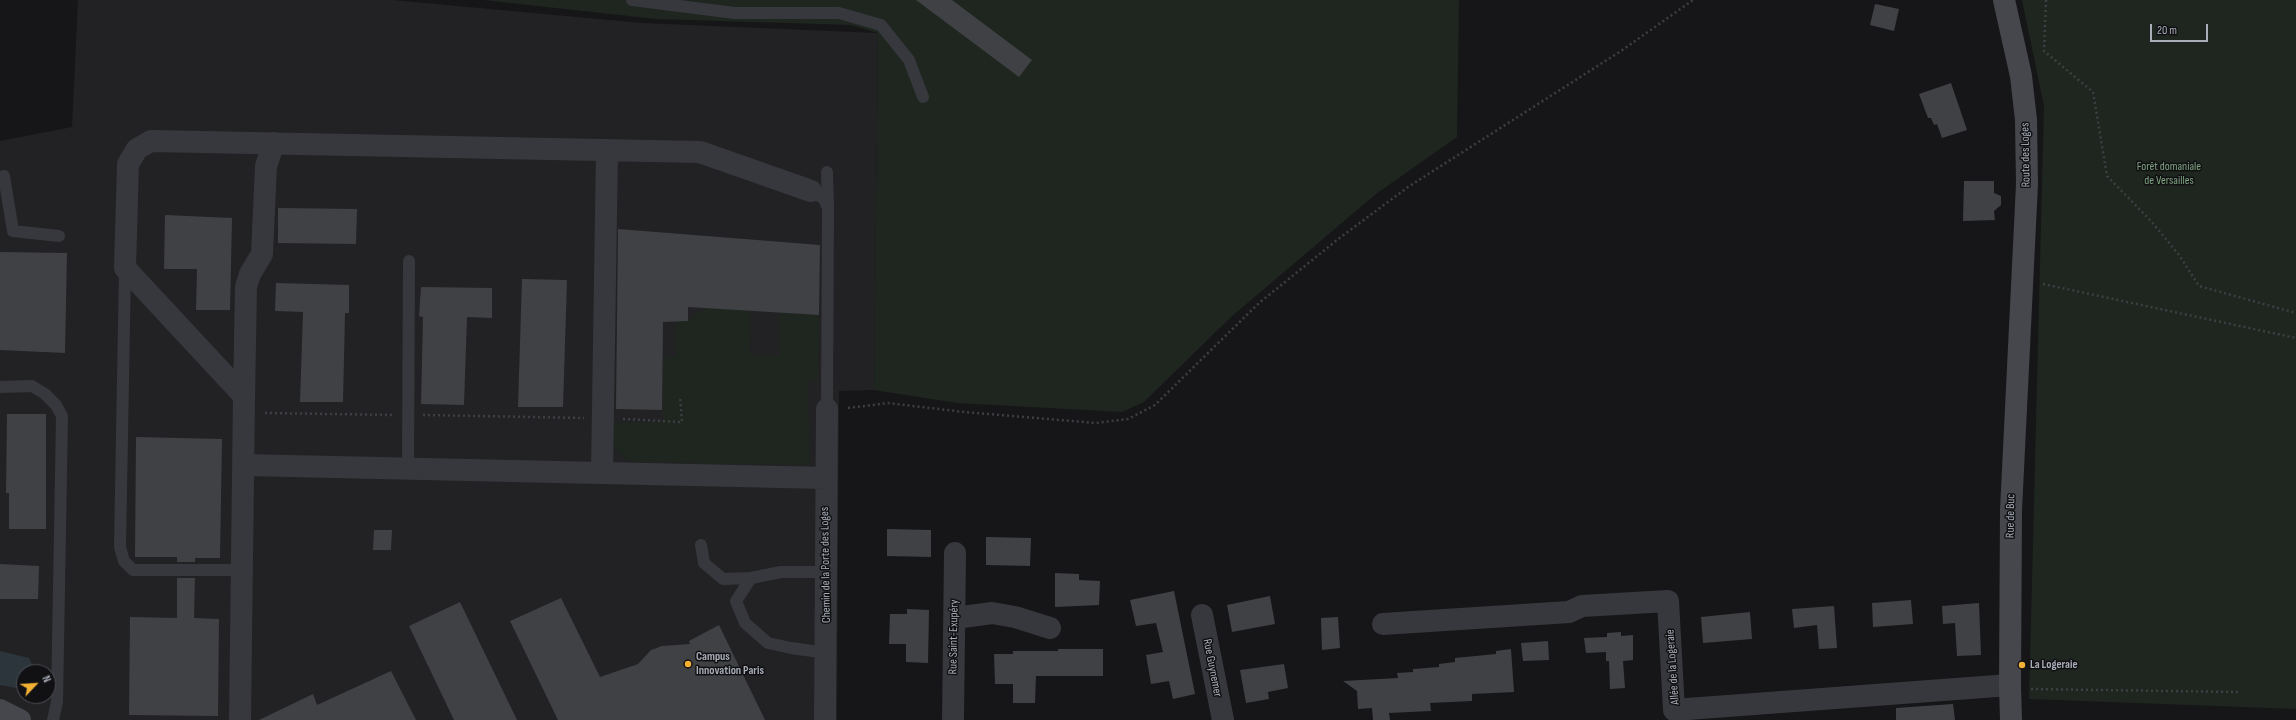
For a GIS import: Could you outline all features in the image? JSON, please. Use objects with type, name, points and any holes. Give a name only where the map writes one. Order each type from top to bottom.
[{"type":"street","name":"Route des Loges","points":[[2004,0],[2019,68],[2026,120],[2027,184],[2021,312]]},
{"type":"street","points":[[244,405],[125,268],[128,164],[137,149],[151,141],[700,152],[811,191]]},
{"type":"street","points":[[240,720],[246,287],[250,274],[262,254],[266,166],[274,144]]},
{"type":"street","points":[[602,472],[607,150]]},
{"type":"street","name":"Rue de Buc","points":[[2011,720],[2011,510],[2021,312]]},
{"type":"street","name":"Chemin de la Porte des Loges","points":[[825,720],[827,653],[827,409]]},
{"type":"street","points":[[244,465],[826,478]]},
{"type":"street","name":"Rue Saint-Exupéry","points":[[953,720],[955,553]]},
{"type":"street","name":"Allée de la Logeraie","points":[[1383,624],[1569,612],[1582,606],[1668,601],[1674,710],[2010,685]]},
{"type":"street","points":[[954,618],[992,614],[1015,617],[1050,628]]},
{"type":"street","name":"Rue Guynemer","points":[[1202,615],[1223,720]]},
{"type":"street","points":[[0,710],[20,720]]},
{"type":"lane","points":[[632,0],[735,13],[839,13],[881,25],[909,60],[923,96]]},
{"type":"lane","points":[[827,172],[827,409]]},
{"type":"lane","points":[[0,177],[4,176],[13,231],[59,236]]},
{"type":"lane","points":[[811,191],[824,199],[828,208]]},
{"type":"lane","points":[[408,468],[409,261]]},
{"type":"lane","points":[[125,268],[120,547],[124,562],[133,570],[242,570]]},
{"type":"lane","points":[[0,387],[32,386],[45,394],[56,406],[62,416],[58,702],[53,720]]},
{"type":"lane","points":[[701,545],[704,563],[723,579],[751,578],[781,572],[827,572]]},
{"type":"lane","points":[[751,578],[736,601],[745,623],[768,643],[827,653]]},
{"type":"path","points":[[827,409],[888,403],[964,412],[1096,423],[1128,419],[1155,405],[1259,303],[1337,240],[1408,187],[1660,25],[1692,0]]},
{"type":"path","points":[[2046,0],[2044,51],[2093,92],[2107,176],[2151,221],[2179,255],[2199,286],[2296,313]]},
{"type":"path","points":[[2022,282],[2049,284],[2296,338]]},
{"type":"path","points":[[244,405],[408,415],[682,422],[680,396]]},
{"type":"path","points":[[2010,685],[2027,688],[2238,692]]},
{"type":"shaded area","points":[[78,0],[392,0],[642,23],[878,33],[874,390],[839,391],[837,720],[0,720],[0,141],[72,127]]},
{"type":"shaded area","points":[[0,651],[29,658],[32,664],[16,664],[16,688],[0,685]]},
{"type":"green space","points":[[483,0],[1459,0],[1457,137],[1376,194],[1231,317],[1144,402],[1122,412],[957,403],[874,390],[878,33],[850,25],[656,19]]},
{"type":"green space","name":"Forêt domaniale de Versailles","points":[[2022,0],[2296,0],[2296,709],[2029,699],[2044,106]]},
{"type":"green space","points":[[706,308],[751,311],[750,356],[779,356],[779,313],[819,315],[818,381],[808,382],[810,465],[635,462],[623,457],[615,449],[611,423],[663,422],[663,357],[676,356],[676,322],[688,321]]},
{"type":"building","points":[[916,0],[952,0],[1032,60],[1019,77]]},
{"type":"building","points":[[1875,4],[1899,9],[1894,31],[1870,25]]},
{"type":"building","points":[[1951,83],[1967,130],[1942,138],[1937,124],[1934,125],[1931,118],[1928,118],[1919,94]]},
{"type":"building","points":[[1964,181],[1994,181],[1994,193],[2001,196],[2001,205],[1994,211],[1995,220],[1963,221]]},
{"type":"building","points":[[278,208],[357,209],[356,244],[278,243]]},
{"type":"building","points":[[165,215],[232,218],[230,310],[196,310],[197,269],[164,269]]},
{"type":"building","points":[[618,229],[820,245],[819,315],[688,307],[688,321],[663,322],[662,410],[616,409]]},
{"type":"building","points":[[0,252],[67,253],[65,353],[0,350]]},
{"type":"building","points":[[522,279],[567,280],[563,407],[518,407]]},
{"type":"building","points":[[276,283],[349,285],[349,313],[345,313],[343,402],[300,402],[303,312],[275,311]]},
{"type":"building","points":[[421,287],[492,288],[492,318],[467,317],[464,405],[421,404],[423,317],[419,316]]},
{"type":"building","points":[[7,414],[46,414],[46,529],[9,529],[9,493],[6,493]]},
{"type":"building","points":[[136,437],[222,439],[220,558],[195,558],[195,562],[177,562],[177,557],[135,557]]},
{"type":"building","points":[[887,529],[931,530],[931,557],[887,556]]},
{"type":"building","points":[[374,530],[392,530],[391,550],[373,550]]},
{"type":"building","points":[[986,537],[1031,538],[1030,566],[986,565]]},
{"type":"building","points":[[0,564],[39,566],[38,599],[0,599]]},
{"type":"building","points":[[1055,573],[1079,574],[1079,580],[1100,581],[1099,605],[1055,607]]},
{"type":"building","points":[[177,578],[195,578],[194,618],[219,619],[218,716],[129,715],[130,617],[177,618]]},
{"type":"building","points":[[1174,591],[1195,694],[1173,699],[1169,681],[1151,684],[1146,655],[1163,652],[1156,623],[1136,626],[1130,600]]},
{"type":"building","points":[[1270,596],[1275,624],[1232,632],[1227,605]]},
{"type":"building","name":"Campus Innovation Paris","points":[[561,598],[600,677],[638,664],[651,650],[662,646],[690,644],[689,641],[719,625],[765,720],[558,720],[510,621]]},
{"type":"building","points":[[1911,600],[1913,624],[1873,627],[1872,603]]},
{"type":"building","points":[[460,602],[517,720],[454,720],[409,626]]},
{"type":"building","points":[[1979,603],[1981,655],[1957,656],[1955,623],[1943,624],[1942,606]]},
{"type":"building","points":[[1834,606],[1837,648],[1819,649],[1817,625],[1794,628],[1792,609]]},
{"type":"building","points":[[907,609],[929,610],[928,663],[906,662],[906,644],[889,644],[890,614],[907,614]]},
{"type":"building","points":[[1750,612],[1752,639],[1703,643],[1701,617]]},
{"type":"building","points":[[1338,617],[1340,648],[1322,650],[1321,618]]},
{"type":"building","points":[[1621,632],[1621,636],[1633,635],[1633,660],[1623,661],[1625,688],[1610,689],[1609,661],[1606,661],[1606,652],[1586,653],[1584,638],[1607,637],[1607,633]]},
{"type":"building","points":[[1548,641],[1549,660],[1523,661],[1521,643]]},
{"type":"building","points":[[1058,649],[1103,649],[1103,676],[1036,676],[1035,703],[1013,703],[1013,684],[995,684],[994,654],[1013,654],[1013,651],[1058,651]]},
{"type":"building","points":[[1511,649],[1514,692],[1472,694],[1472,701],[1430,703],[1431,711],[1389,713],[1390,720],[1373,720],[1372,708],[1358,709],[1357,691],[1343,681],[1398,678],[1397,673],[1413,672],[1413,669],[1439,667],[1439,664],[1455,662],[1455,658],[1496,654],[1496,651]]},
{"type":"building","points":[[1284,664],[1288,688],[1268,692],[1269,699],[1246,703],[1240,670]]},
{"type":"building","points":[[391,671],[416,720],[259,720],[313,694],[317,705]]},
{"type":"building","points":[[1953,704],[1955,720],[1896,720],[1896,708]]},
{"type":"place","name":"Campus Innovation Paris","points":[[688,664]]},
{"type":"place","name":"La Logeraie","points":[[2022,665]]}]
